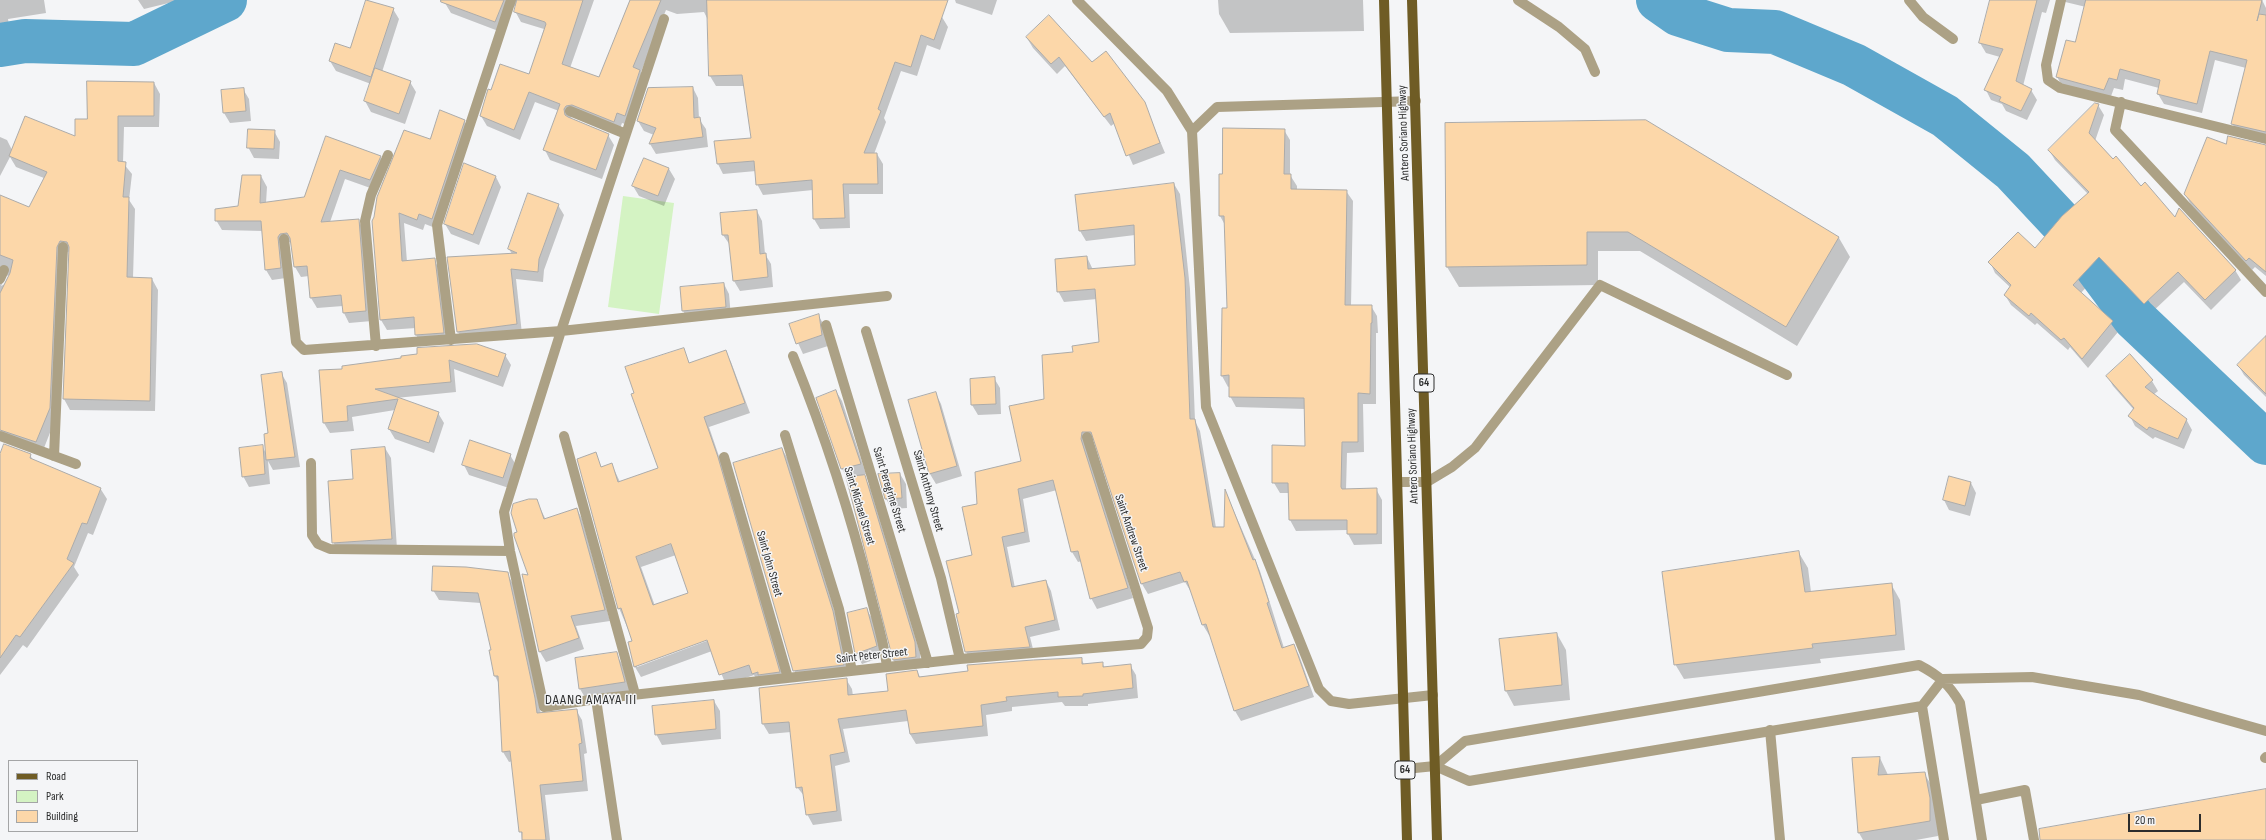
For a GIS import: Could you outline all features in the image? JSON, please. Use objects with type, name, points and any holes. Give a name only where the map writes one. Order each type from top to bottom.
[{"type":"main road","name":"Antero Soriano Highway","points":[[1384,0],[1388,100],[1407,840]]},
{"type":"main road","name":"Antero Soriano Highway","points":[[1412,0],[1437,840]]},
{"type":"street","points":[[451,340],[437,225],[511,0]]},
{"type":"street","points":[[1077,0],[1168,92],[1192,131],[1206,407],[1319,689],[1331,701],[1349,704],[1433,695]]},
{"type":"street","points":[[1518,0],[1559,27],[1585,49],[1595,72]]},
{"type":"street","points":[[1909,0],[1923,17],[1953,39]]},
{"type":"street","points":[[2061,0],[2046,65],[2048,80],[2060,88],[2266,139]]},
{"type":"street","points":[[311,463],[312,535],[318,544],[330,549],[510,551],[504,512],[561,331],[664,19]]},
{"type":"street","points":[[1192,131],[1217,107],[1416,100]]},
{"type":"street","points":[[2120,102],[2115,130],[2266,292]]},
{"type":"street","points":[[570,111],[626,134]]},
{"type":"street","points":[[376,346],[365,221],[371,195],[388,155]]},
{"type":"street","points":[[284,239],[296,342],[304,350],[376,346],[561,331],[887,296]]},
{"type":"street","points":[[54,456],[63,247]]},
{"type":"street","points":[[1398,482],[1427,482],[1452,467],[1475,448],[1600,285],[1787,375]]},
{"type":"street","name":"Saint Peregrine Street","points":[[826,325],[928,663]]},
{"type":"street","name":"Saint Anthony Street","points":[[866,331],[941,578],[960,659]]},
{"type":"street","name":"Saint Michael Street","points":[[794,356],[828,448],[852,525],[882,634],[887,667]]},
{"type":"street","points":[[785,435],[839,610],[852,671]]},
{"type":"street","points":[[0,436],[76,464]]},
{"type":"street","points":[[564,436],[635,694]]},
{"type":"street","name":"Saint Andrew Street","points":[[1087,437],[1136,586],[1148,628],[1147,637]]},
{"type":"street","name":"Saint John Street","points":[[724,457],[788,678]]},
{"type":"street","name":"Saint Peter Street","points":[[510,551],[544,708],[635,694],[960,659],[1141,644],[1147,637]]},
{"type":"street","points":[[1435,766],[1465,741],[1919,665],[1943,679],[1952,688],[1960,702],[1982,840]]},
{"type":"street","points":[[1943,679],[2032,677],[2139,695],[2266,731]]},
{"type":"street","points":[[1405,769],[1435,766],[1469,781],[1922,706],[1943,679]]},
{"type":"street","points":[[596,699],[617,840]]},
{"type":"street","points":[[1922,706],[1944,840]]},
{"type":"street","points":[[1770,730],[1780,840]]},
{"type":"street","points":[[1976,800],[2025,790],[2034,840]]},
{"type":"green space","points":[[623,196],[674,203],[659,314],[608,307]]},
{"type":"building","points":[[366,0],[394,8],[371,77],[329,61],[335,43],[350,48]]},
{"type":"building","points":[[441,0],[504,0],[495,22],[441,2]]},
{"type":"building","points":[[517,0],[583,0],[562,64],[599,77],[630,0],[661,0],[633,67],[640,70],[625,116],[617,113],[614,122],[572,105],[566,106],[564,109],[565,115],[568,117],[609,134],[596,170],[543,150],[560,104],[529,92],[514,130],[480,116],[488,89],[491,90],[500,64],[529,74],[546,24],[545,22],[514,12]]},
{"type":"building","points":[[707,0],[948,0],[934,40],[921,35],[911,67],[895,62],[878,109],[881,111],[864,153],[877,153],[878,184],[843,184],[845,218],[813,219],[812,180],[756,185],[754,161],[717,164],[714,141],[751,138],[742,75],[709,76]]},
{"type":"building","points":[[1990,0],[2037,0],[2016,81],[2032,89],[2021,111],[1999,101],[2001,97],[1984,90],[2003,49],[1979,43]]},
{"type":"building","points":[[2086,0],[2262,0],[2257,21],[2259,14],[2266,15],[2266,132],[2231,124],[2247,60],[2210,51],[2197,104],[2157,94],[2160,80],[2120,69],[2117,80],[2109,78],[2104,90],[2056,77],[2066,40],[2075,42]]},
{"type":"building","points":[[1049,15],[1092,62],[1106,51],[1145,102],[1160,143],[1126,156],[1110,113],[1104,117],[1059,57],[1051,64],[1026,37]]},
{"type":"building","points":[[375,68],[411,81],[399,114],[364,101]]},
{"type":"building","points":[[87,81],[154,82],[154,116],[118,116],[118,161],[126,162],[123,197],[129,197],[127,277],[152,278],[150,401],[63,399],[69,247],[67,242],[60,241],[57,247],[50,408],[36,442],[0,430],[0,293],[10,273],[13,260],[0,255],[0,195],[29,207],[47,172],[9,156],[25,116],[75,136],[75,119],[87,119]]},
{"type":"building","points":[[693,87],[694,118],[700,117],[703,137],[649,144],[656,128],[637,121],[648,88]]},
{"type":"building","points":[[244,88],[246,111],[223,113],[221,90]]},
{"type":"building","points":[[2095,103],[2099,104],[2089,133],[2113,159],[2116,156],[2141,186],[2145,182],[2175,217],[2179,208],[2236,270],[2205,300],[2178,272],[2144,304],[2099,257],[2073,285],[2113,321],[2082,359],[2064,338],[2061,340],[2031,313],[2029,316],[2004,295],[2011,285],[1988,262],[2018,232],[2035,248],[2062,216],[2089,192],[2048,150]]},
{"type":"building","points":[[440,110],[465,120],[432,219],[419,214],[417,220],[399,213],[402,261],[435,258],[444,333],[415,335],[414,317],[380,320],[372,221],[377,197],[404,130],[430,139]]},
{"type":"building","points":[[1646,120],[1839,237],[1786,327],[1628,232],[1587,232],[1587,265],[1446,267],[1445,123]]},
{"type":"building","points":[[1223,128],[1285,129],[1284,174],[1291,174],[1291,189],[1347,190],[1345,305],[1372,305],[1372,323],[1370,394],[1358,393],[1358,442],[1342,442],[1341,487],[1342,489],[1377,488],[1377,534],[1347,534],[1347,520],[1289,520],[1288,483],[1272,483],[1272,445],[1305,446],[1304,398],[1229,397],[1229,375],[1221,376],[1222,308],[1227,308],[1224,216],[1219,216],[1219,174],[1222,174]]},
{"type":"building","points":[[248,129],[275,130],[274,149],[247,148]]},
{"type":"building","points":[[326,136],[381,156],[370,180],[340,170],[321,222],[359,219],[366,311],[343,313],[341,295],[310,298],[307,266],[294,267],[290,238],[287,233],[280,234],[278,237],[281,268],[265,270],[261,221],[215,221],[215,209],[238,206],[242,175],[261,175],[260,203],[304,197]]},
{"type":"building","points":[[2228,136],[2266,145],[2266,272],[2249,258],[2246,261],[2184,194],[2207,137],[2226,144]]},
{"type":"building","points":[[644,158],[669,168],[658,196],[632,186]]},
{"type":"building","points":[[464,163],[496,176],[473,235],[444,224]]},
{"type":"building","points":[[1174,183],[1185,278],[1190,419],[1195,419],[1213,527],[1224,527],[1225,489],[1253,560],[1255,559],[1269,602],[1267,603],[1282,648],[1294,644],[1309,686],[1234,711],[1206,624],[1202,625],[1187,581],[1184,582],[1180,572],[1141,584],[1091,432],[1082,432],[1081,439],[1128,588],[1090,599],[1078,551],[1071,552],[1053,480],[1018,489],[1025,532],[1002,537],[1012,587],[1046,580],[1055,620],[1025,627],[1030,647],[965,652],[956,614],[959,613],[946,561],[972,555],[962,507],[977,504],[975,472],[1021,461],[1009,406],[1044,399],[1042,355],[1073,352],[1072,346],[1099,342],[1095,289],[1057,292],[1055,259],[1087,256],[1088,269],[1135,265],[1134,225],[1079,231],[1075,195]]},
{"type":"building","points":[[528,193],[559,204],[539,259],[538,272],[511,269],[517,324],[457,332],[447,257],[517,253],[508,249]]},
{"type":"building","points":[[757,210],[760,254],[766,253],[768,277],[733,281],[728,235],[722,235],[720,213]]},
{"type":"building","points":[[724,283],[726,307],[682,311],[680,287]]},
{"type":"building","points":[[819,314],[822,335],[796,344],[789,324]]},
{"type":"building","points":[[2266,336],[2266,394],[2237,365]]},
{"type":"building","points":[[477,344],[506,354],[498,377],[449,360],[451,382],[375,389],[439,412],[429,443],[388,429],[398,399],[347,406],[348,421],[323,423],[319,370],[342,369],[342,366],[401,358],[401,356],[417,354],[417,348]]},
{"type":"building","points":[[684,348],[689,363],[726,350],[745,403],[704,417],[718,457],[780,672],[758,675],[758,672],[752,674],[749,665],[719,675],[707,640],[634,667],[628,642],[632,641],[621,608],[618,609],[577,459],[596,452],[601,467],[612,463],[618,482],[658,468],[631,394],[634,393],[625,367]],"holes":[[[671,544],[688,593],[653,605],[636,557]]]},
{"type":"building","points":[[2130,354],[2153,380],[2145,387],[2187,419],[2178,439],[2149,427],[2147,430],[2128,416],[2134,408],[2106,376]]},
{"type":"building","points":[[282,372],[295,457],[266,460],[264,434],[268,433],[261,375]]},
{"type":"building","points":[[995,377],[996,404],[971,405],[970,379]]},
{"type":"building","points":[[836,390],[861,464],[841,469],[816,398]]},
{"type":"building","points":[[936,392],[957,466],[929,474],[908,400]]},
{"type":"building","points":[[470,440],[511,454],[503,478],[462,465]]},
{"type":"building","points":[[4,444],[31,454],[30,458],[101,488],[87,524],[82,523],[67,559],[74,563],[20,637],[16,635],[0,658],[0,454]]},
{"type":"building","points":[[263,445],[265,474],[242,477],[239,448]]},
{"type":"building","points":[[385,447],[392,539],[332,543],[328,481],[353,479],[351,450]]},
{"type":"building","points":[[782,448],[833,611],[844,665],[793,671],[733,463]]},
{"type":"building","points":[[900,473],[902,498],[885,499],[878,474]]},
{"type":"building","points":[[865,475],[915,642],[916,657],[893,660],[846,477]]},
{"type":"building","points":[[1949,476],[1971,482],[1965,506],[1943,500]]},
{"type":"building","points":[[529,499],[537,499],[544,519],[577,508],[605,610],[571,616],[579,638],[539,652],[522,574],[528,575],[514,536],[514,533],[517,532],[511,513],[513,504]]},
{"type":"building","points":[[1799,551],[1805,592],[1892,583],[1896,635],[1812,644],[1813,648],[1674,665],[1662,572]]},
{"type":"building","points":[[433,566],[466,567],[508,572],[537,713],[577,709],[582,743],[579,744],[583,781],[540,785],[546,840],[522,840],[522,832],[519,832],[510,751],[502,752],[498,676],[494,676],[489,650],[491,650],[478,593],[432,591]]},
{"type":"building","points":[[867,608],[877,646],[855,654],[847,613]]},
{"type":"building","points":[[1557,633],[1562,685],[1505,691],[1499,639]]},
{"type":"building","points":[[617,652],[625,682],[579,689],[575,658]]},
{"type":"building","points":[[1082,658],[1082,664],[1103,662],[1103,667],[1131,664],[1133,688],[1083,694],[1083,696],[1058,697],[1058,692],[1006,697],[1007,701],[981,705],[983,726],[910,734],[906,710],[838,719],[845,752],[830,755],[837,811],[806,815],[802,787],[796,788],[789,722],[762,724],[759,688],[847,678],[848,695],[888,691],[886,674],[917,670],[919,677],[968,671],[967,665]]},
{"type":"building","points":[[714,700],[716,729],[655,735],[652,706]]},
{"type":"building","points":[[1880,757],[1878,775],[1925,772],[1930,798],[1930,821],[1858,833],[1852,758]]},
{"type":"building","points":[[2266,789],[2266,840],[2040,840],[2039,829]]},
{"type":"waterway","points":[[0,45],[25,41],[134,44],[225,0]]},
{"type":"waterway","points":[[1658,0],[1678,14],[1728,30],[1775,32],[1854,65],[1945,116],[2013,171],[2071,233],[2134,318],[2266,443]]},
{"type":"district","name":"DAANG AMAYA III","points":[[591,700]]}]
